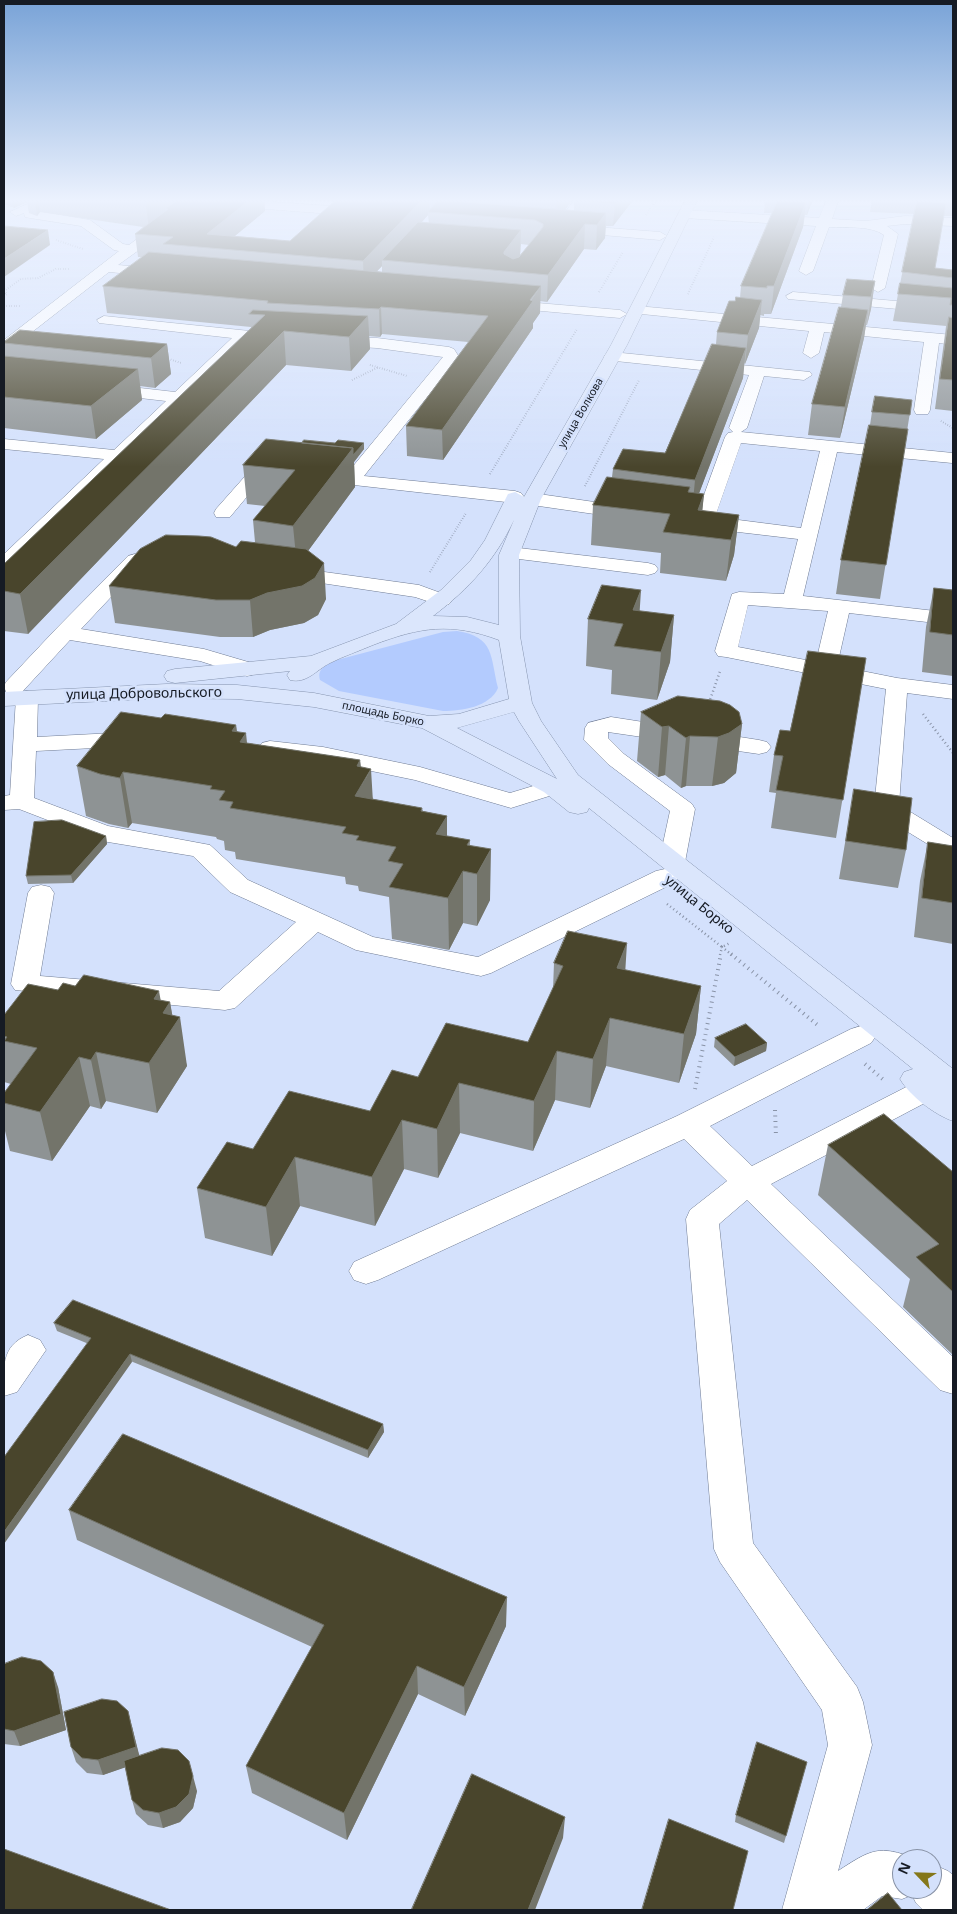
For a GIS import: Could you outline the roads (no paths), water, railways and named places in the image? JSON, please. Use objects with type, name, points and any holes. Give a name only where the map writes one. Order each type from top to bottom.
[{"type":"main road","name":"улица Волкова","points":[[509,636],[510,552],[523,498],[633,288]]},
{"type":"main road","name":"улица Волкова","points":[[404,626],[442,600],[487,553],[612,357],[645,288]]},
{"type":"main road","points":[[314,700],[300,687],[298,674],[310,662],[404,626],[436,620],[462,621],[488,627],[509,636],[521,703]]},
{"type":"main road","name":"улица Добровольского","points":[[12,693],[310,662]]},
{"type":"main road","name":"улица Добровольского","points":[[12,693],[237,692],[314,700]]},
{"type":"main road","name":"площадь Борко","points":[[314,700],[429,723],[461,721],[521,703]]},
{"type":"main road","name":"улица Борко","points":[[521,703],[530,721],[569,780],[661,876],[731,942],[861,1036],[940,1087]]},
{"type":"main road","name":"улица Борко","points":[[429,723],[553,787],[661,876],[940,1087],[953,1110]]},
{"type":"lane","points":[[4,347],[79,288]]},
{"type":"lane","points":[[781,323],[797,288]]},
{"type":"lane","points":[[829,288],[953,310]]},
{"type":"lane","points":[[492,303],[620,314]]},
{"type":"lane","points":[[636,310],[953,340]]},
{"type":"lane","points":[[104,320],[295,340]]},
{"type":"lane","points":[[612,357],[758,371],[805,369],[818,327]]},
{"type":"lane","points":[[4,565],[116,455],[243,336]]},
{"type":"lane","points":[[922,410],[932,338]]},
{"type":"lane","points":[[312,341],[426,348],[449,352],[451,357],[342,479],[523,498],[648,515]]},
{"type":"lane","points":[[738,428],[758,371]]},
{"type":"lane","points":[[91,388],[178,397]]},
{"type":"lane","points":[[808,535],[695,521],[734,436],[952,458]]},
{"type":"lane","points":[[4,444],[116,455]]},
{"type":"lane","points":[[792,601],[830,446]]},
{"type":"lane","points":[[223,513],[261,470],[288,473]]},
{"type":"lane","points":[[510,552],[648,569]]},
{"type":"lane","points":[[149,554],[138,556],[63,634],[12,693],[25,745],[13,803],[102,834],[201,850],[238,886],[366,944],[481,967],[661,876],[683,809],[616,759],[596,740],[596,728],[611,724],[759,747]]},
{"type":"lane","points":[[265,570],[419,591],[442,600]]},
{"type":"lane","points":[[953,619],[792,601],[739,598],[726,651],[903,686],[953,692]]},
{"type":"lane","points":[[825,671],[840,606]]},
{"type":"lane","points":[[63,634],[204,656],[247,669]]},
{"type":"lane","points":[[903,686],[886,808],[953,849]]},
{"type":"lane","points":[[25,745],[154,739]]},
{"type":"lane","points":[[247,746],[323,754],[420,774],[511,801],[553,787]]},
{"type":"lane","points":[[41,893],[25,984],[225,1001],[314,921]]},
{"type":"lane","points":[[366,1271],[688,1124],[861,1036]]},
{"type":"lane","points":[[805,1910],[850,1745],[842,1702],[734,1549],[702,1219],[762,1175],[940,1087]]},
{"type":"lane","points":[[688,1124],[762,1175],[953,1380]]},
{"type":"lane","points":[[4,1381],[28,1350]]},
{"type":"lane","points":[[834,1910],[848,1892],[877,1872],[892,1874]]},
{"type":"lane","points":[[942,1897],[953,1907]]}]
